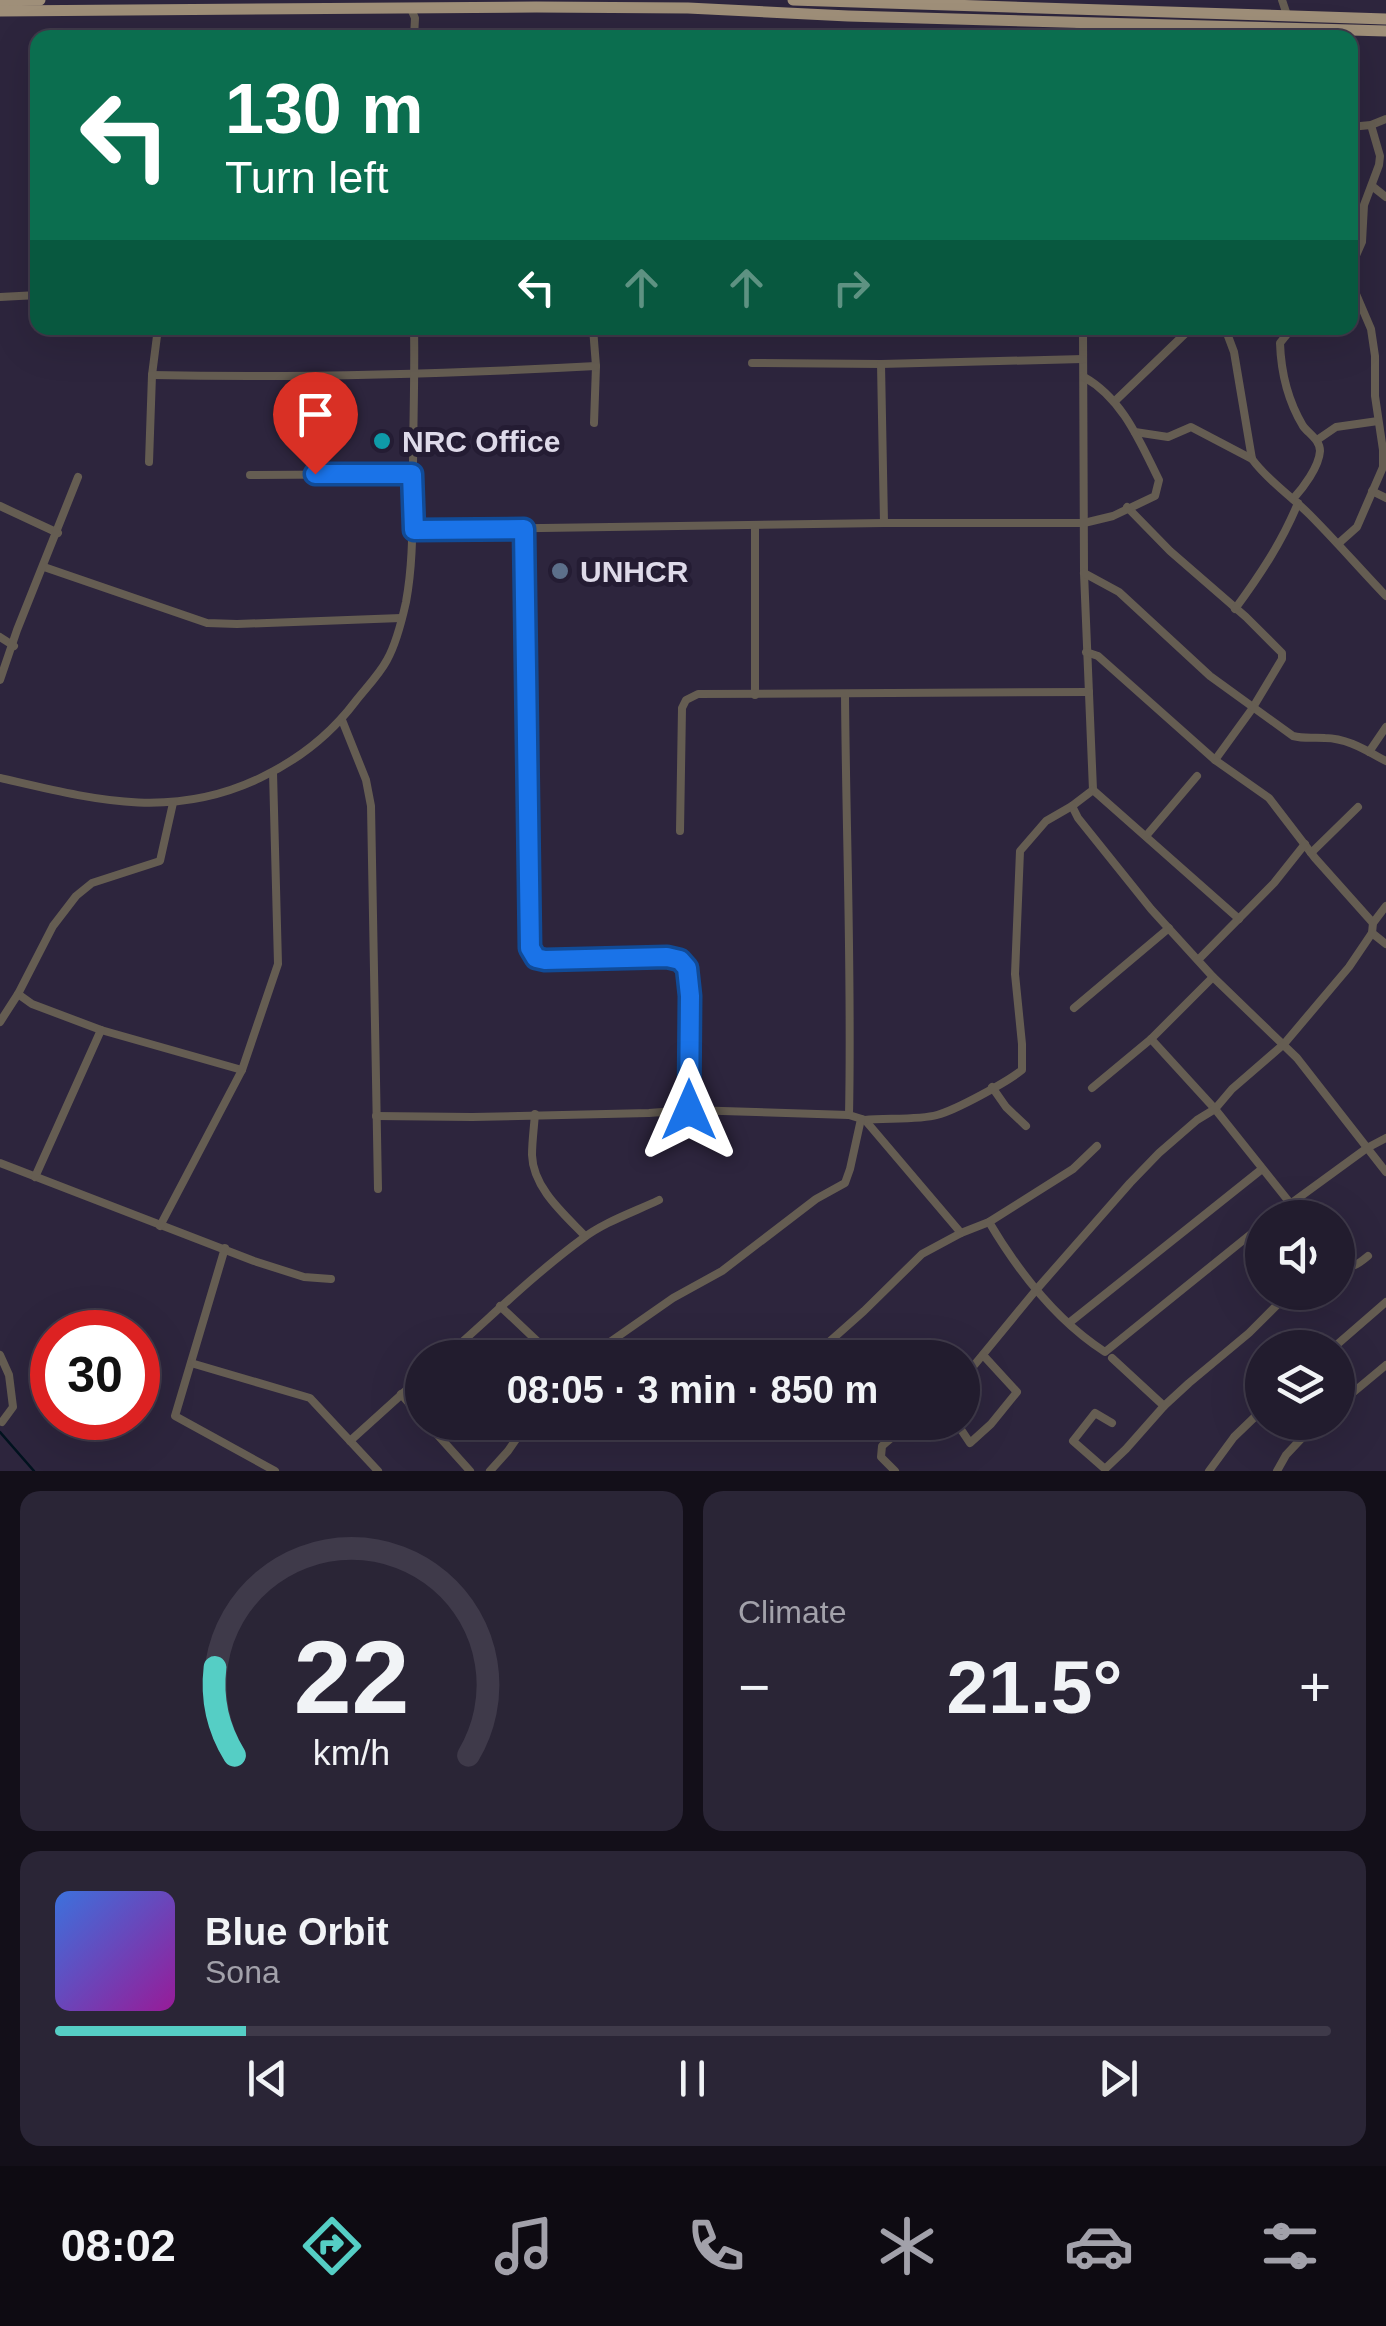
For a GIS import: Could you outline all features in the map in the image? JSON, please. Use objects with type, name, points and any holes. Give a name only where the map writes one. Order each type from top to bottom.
[{"type":"main road","points":[[0,1],[40,0]]},
{"type":"main road","points":[[793,0],[1079,21],[1355,30]]},
{"type":"main road","points":[[0,11],[416,12],[536,7],[1064,4],[1386,19]]},
{"type":"main road","points":[[1358,30],[1386,31]]},
{"type":"street","points":[[1282,0],[1287,15]]},
{"type":"street","points":[[415,30],[416,12]]},
{"type":"street","points":[[1079,21],[1080,30]]},
{"type":"street","points":[[1358,126],[1386,119]]},
{"type":"street","points":[[1358,251],[1364,205],[1380,156],[1371,124]]},
{"type":"street","points":[[1372,186],[1386,197]]},
{"type":"street","points":[[0,297],[30,296]]},
{"type":"street","points":[[1339,544],[1357,527],[1383,467],[1371,329],[1358,299]]},
{"type":"street","points":[[149,462],[157,335]]},
{"type":"street","points":[[0,778],[70,794],[141,803],[194,801],[224,794],[273,772],[342,720],[387,660],[406,601],[414,530],[414,335]]},
{"type":"street","points":[[594,335],[594,423]]},
{"type":"street","points":[[1083,335],[1084,572],[1093,790],[1239,918]]},
{"type":"street","points":[[1114,402],[1184,335]]},
{"type":"street","points":[[1227,335],[1234,352],[1252,459],[1386,596]]},
{"type":"street","points":[[1235,609],[1262,574],[1287,529],[1320,451],[1288,395],[1280,343],[1286,335]]},
{"type":"street","points":[[752,362],[881,364],[1083,359]]},
{"type":"street","points":[[881,364],[884,523]]},
{"type":"street","points":[[152,375],[415,375],[596,366]]},
{"type":"street","points":[[414,530],[1084,523],[1113,516],[1155,496],[1159,480],[1135,432],[1114,402],[1100,386],[1084,377]]},
{"type":"street","points":[[1317,440],[1336,427],[1378,422]]},
{"type":"street","points":[[1135,432],[1168,437],[1191,427],[1252,459]]},
{"type":"street","points":[[250,474],[412,474]]},
{"type":"street","points":[[0,680],[78,477]]},
{"type":"street","points":[[1372,491],[1386,498]]},
{"type":"street","points":[[0,506],[58,533]]},
{"type":"street","points":[[1127,508],[1282,653],[1252,708],[1215,760]]},
{"type":"street","points":[[755,526],[755,694]]},
{"type":"street","points":[[524,529],[530,948],[536,958],[545,960],[680,960],[687,968],[690,996],[689,1110]]},
{"type":"street","points":[[44,567],[208,623],[401,618]]},
{"type":"street","points":[[1084,572],[1118,592],[1210,676],[1293,736],[1341,740],[1386,761]]},
{"type":"street","points":[[0,638],[14,646]]},
{"type":"street","points":[[1086,652],[1098,656],[1215,760],[1269,798],[1373,923]]},
{"type":"street","points":[[680,832],[682,708],[686,700],[698,694],[1089,692]]},
{"type":"street","points":[[845,694],[848,1115]]},
{"type":"street","points":[[342,720],[366,780],[371,806],[378,1189]]},
{"type":"street","points":[[1369,752],[1386,727]]},
{"type":"street","points":[[160,1226],[242,1070],[278,964],[273,772]]},
{"type":"street","points":[[1146,836],[1197,776]]},
{"type":"street","points":[[376,1116],[649,1114],[689,1110],[848,1115],[863,1119],[936,1116],[992,1087],[1006,1084],[1022,1070],[1015,974],[1020,851],[1046,821],[1093,790]]},
{"type":"street","points":[[0,1022],[52,926],[76,896],[92,883],[160,861],[173,802]]},
{"type":"street","points":[[1072,806],[1169,928],[1284,1044],[1386,1172]]},
{"type":"street","points":[[1311,853],[1358,807]]},
{"type":"street","points":[[1198,960],[1274,883],[1305,844]]},
{"type":"street","points":[[980,1359],[1130,1183],[1284,1044],[1372,934],[1373,923],[1386,906]]},
{"type":"street","points":[[1074,1008],[1169,928]]},
{"type":"street","points":[[1372,934],[1386,944]]},
{"type":"street","points":[[1092,1088],[1214,977]]},
{"type":"street","points":[[18,994],[32,1004],[101,1030],[242,1070]]},
{"type":"street","points":[[35,1177],[101,1030]]},
{"type":"street","points":[[1150,1039],[1215,1109],[1288,1200]]},
{"type":"street","points":[[992,1087],[1026,1126]]},
{"type":"street","points":[[535,1114],[532,1159],[538,1179],[552,1202],[585,1236]]},
{"type":"street","points":[[863,1119],[962,1233]]},
{"type":"street","points":[[613,1340],[673,1298],[722,1271],[845,1182],[863,1119]]},
{"type":"street","points":[[1296,1200],[1386,1138]]},
{"type":"street","points":[[832,1340],[922,1254],[989,1222],[1073,1170],[1097,1146]]},
{"type":"street","points":[[0,1163],[254,1261],[304,1276],[332,1279]]},
{"type":"street","points":[[1069,1322],[1262,1169]]},
{"type":"street","points":[[464,1340],[585,1236],[659,1200]]},
{"type":"street","points":[[989,1222],[1036,1290],[1091,1344],[1105,1352],[1245,1238]]},
{"type":"street","points":[[225,1248],[175,1416],[275,1471]]},
{"type":"street","points":[[1355,1267],[1368,1256]]},
{"type":"street","points":[[1353,1330],[1386,1302]]},
{"type":"street","points":[[500,1306],[536,1340]]},
{"type":"street","points":[[1112,1423],[1095,1413],[1073,1441],[1105,1469],[1164,1406],[1272,1310]]},
{"type":"street","points":[[980,1434],[1017,1392],[984,1354]]},
{"type":"street","points":[[0,1355],[9,1375],[13,1407],[2,1422]]},
{"type":"street","points":[[1112,1358],[1164,1406]]},
{"type":"street","points":[[191,1363],[310,1398],[378,1471]]},
{"type":"street","points":[[1355,1391],[1386,1365]]},
{"type":"street","points":[[350,1440],[405,1391]]},
{"type":"street","points":[[402,1394],[405,1398]]},
{"type":"street","points":[[1209,1471],[1245,1426]]},
{"type":"street","points":[[442,1440],[470,1471]]},
{"type":"street","points":[[490,1471],[516,1440]]},
{"type":"street","points":[[889,1440],[882,1446],[881,1457],[895,1471]]},
{"type":"street","points":[[1276,1471],[1300,1440]]},
{"type":"waterway","points":[[0,1432],[34,1471]]},
{"type":"place","name":"NRC Office","points":[[382,441]]},
{"type":"place","name":"UNHCR","points":[[560,571]]},
{"type":"route","points":[[315,474],[412,474],[414,530],[524,529],[530,948],[536,958],[545,960],[680,960],[687,968],[690,996],[689,1110]]}]
